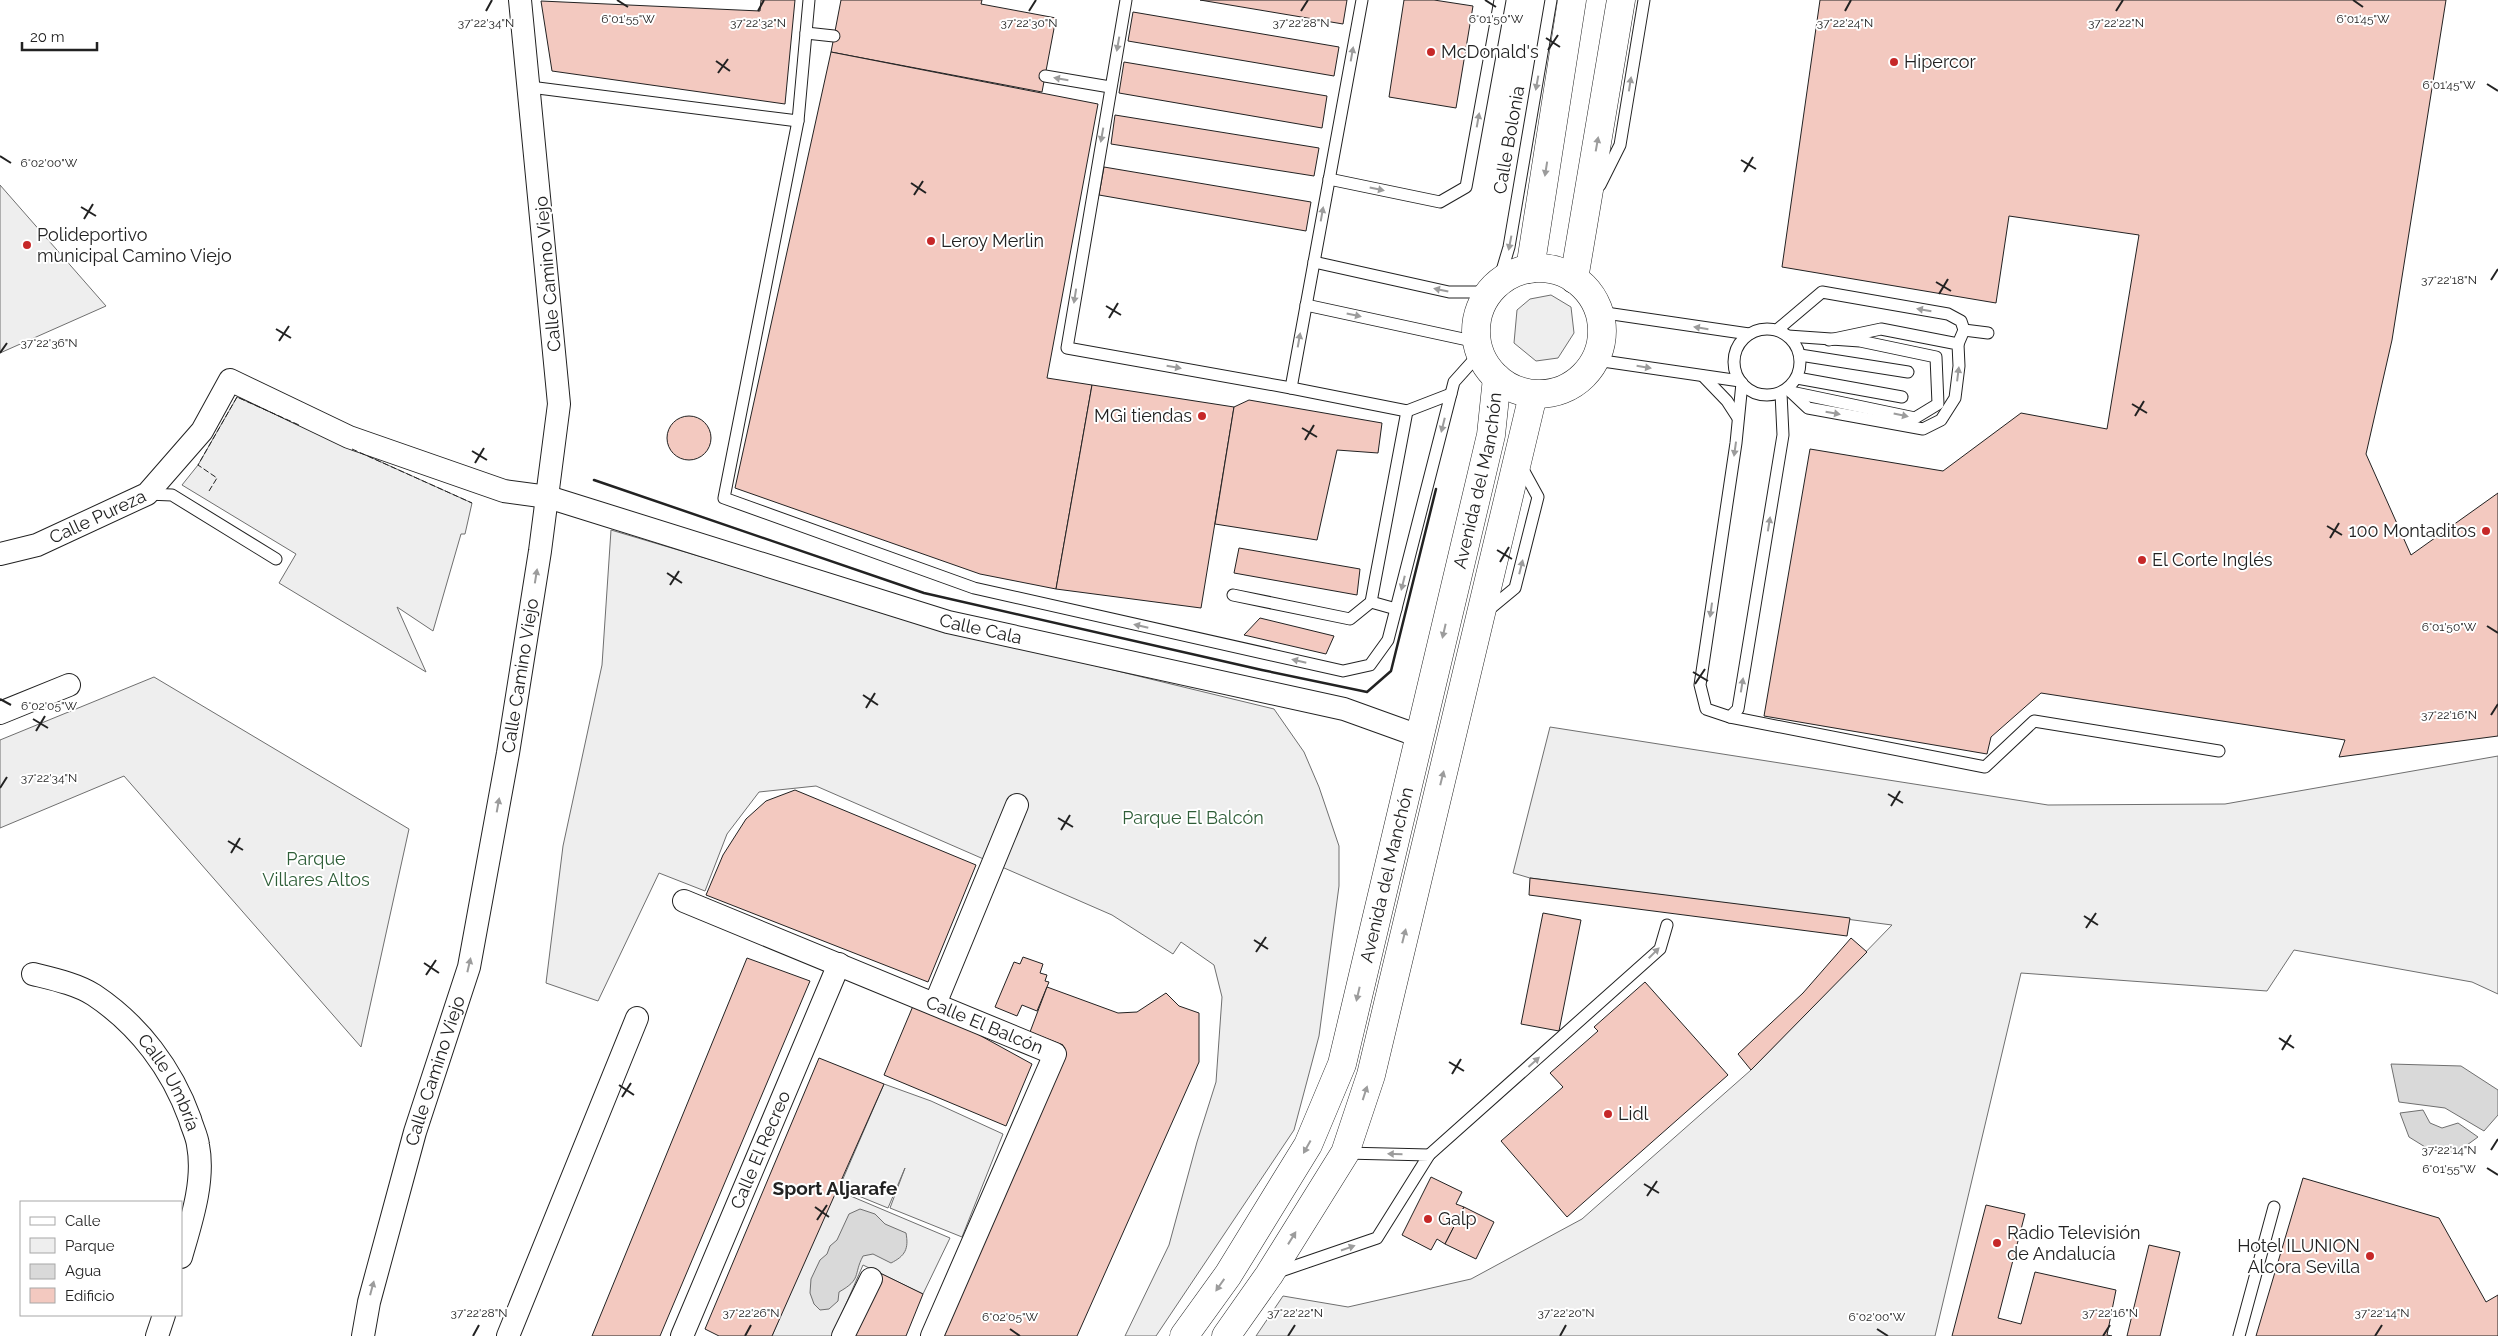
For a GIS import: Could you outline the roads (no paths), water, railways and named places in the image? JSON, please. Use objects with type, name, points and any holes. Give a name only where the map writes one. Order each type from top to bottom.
[{"type":"main road","points":[[1530,269],[1572,0]]},
{"type":"main road","points":[[1574,279],[1621,0]]},
{"type":"main road","points":[[1545,268],[1574,279],[1590,294],[1599,312],[1602,336],[1596,360],[1585,375],[1570,387],[1552,394],[1533,395],[1513,389],[1497,378],[1487,367],[1478,348],[1478,316],[1494,288],[1513,274],[1530,269],[1545,268]]},
{"type":"main road","name":"Avenida del Manchón","points":[[1184,1336],[1228,1275],[1308,1145],[1342,1064],[1491,435],[1497,378]]},
{"type":"main road","name":"Avenida del Manchón","points":[[1226,1336],[1269,1275],[1345,1153],[1370,1076],[1533,395]]},
{"type":"street","name":"Calle Camino Viejo","points":[[363,1336],[369,1302],[415,1132],[469,967],[509,744],[548,497],[560,404],[520,0]]},
{"type":"street","name":"Calle Cala","points":[[230,380],[349,436],[504,490],[548,497],[948,622],[1344,709],[1419,736]]},
{"type":"street","name":"Calle Pureza","points":[[0,554],[37,544],[147,494],[202,431],[230,380]]},
{"type":"street","points":[[0,713],[69,685]]},
{"type":"street","points":[[935,1004],[1017,805]]},
{"type":"street","name":"Calle El Balcón","points":[[684,901],[1055,1054],[932,1336]]},
{"type":"street","name":"Calle El Recreo","points":[[690,1333],[839,964]]},
{"type":"street","name":"Calle Umbría","points":[[33,974],[60,981],[93,994],[127,1022],[151,1047],[173,1078],[198,1144],[198,1183],[182,1252]]},
{"type":"street","points":[[508,1336],[637,1018]]},
{"type":"street","points":[[843,1336],[871,1279]]},
{"type":"street","points":[[156,1336],[164,1316]]},
{"type":"lane","points":[[809,0],[798,121],[724,498],[974,588],[1343,671],[1370,665],[1388,640],[1454,382],[1478,348],[1306,305]]},
{"type":"lane","points":[[1126,0],[1067,348],[1407,411],[1451,394]]},
{"type":"lane","points":[[1291,388],[1362,0]]},
{"type":"lane","points":[[1329,179],[1440,202],[1466,187],[1500,0]]},
{"type":"lane","name":"Calle Bolonia","points":[[1494,288],[1509,247],[1551,0]]},
{"type":"lane","points":[[1586,211],[1620,145],[1644,0]]},
{"type":"lane","points":[[806,33],[834,36]]},
{"type":"lane","points":[[1045,76],[1110,87]]},
{"type":"lane","points":[[530,87],[798,121]]},
{"type":"lane","points":[[1314,262],[1448,292],[1494,288]]},
{"type":"lane","points":[[1777,330],[1822,292],[1948,314],[1961,321],[1964,330],[1958,344],[1959,366],[1955,398],[1941,420],[1923,429],[1808,408],[1785,392]]},
{"type":"lane","points":[[1599,312],[1749,334]]},
{"type":"lane","points":[[1829,340],[1881,328],[1958,344]]},
{"type":"lane","points":[[1730,717],[1738,709],[1784,435],[1785,392],[1797,378],[1800,367],[1800,355],[1794,341],[1777,330],[1763,329],[1749,334],[1741,341],[1735,356],[1735,372],[1741,382],[1756,393],[1764,395],[1785,392],[1916,418],[1938,404],[1936,357],[1860,341],[1788,336]]},
{"type":"lane","points":[[1964,330],[1988,333]]},
{"type":"lane","points":[[1800,355],[1908,372]]},
{"type":"lane","points":[[1596,360],[1741,382]]},
{"type":"lane","points":[[1704,376],[1727,401],[1738,418]]},
{"type":"lane","points":[[1797,378],[1902,397]]},
{"type":"lane","points":[[1741,382],[1738,418],[1700,685],[1706,709],[1730,717],[1985,767],[2034,721],[2219,751]]},
{"type":"lane","points":[[1233,596],[1350,619],[1371,602],[1407,411]]},
{"type":"lane","points":[[147,494],[172,495],[276,559]]},
{"type":"lane","points":[[1371,602],[1396,609]]},
{"type":"lane","points":[[1269,1275],[1377,1238],[1429,1155],[1660,949],[1667,925]]},
{"type":"lane","points":[[1345,1153],[1429,1155]]},
{"type":"lane","points":[[2238,1336],[2274,1207]]},
{"type":"water","points":[[2391,1064],[2461,1066],[2498,1090],[2498,1115],[2484,1131],[2445,1108],[2399,1102]]},
{"type":"water","points":[[2423,1110],[2430,1123],[2442,1128],[2458,1123],[2478,1137],[2456,1153],[2430,1150],[2409,1137],[2400,1113]]},
{"type":"water","points":[[860,1209],[875,1214],[885,1224],[906,1233],[907,1243],[905,1251],[900,1258],[891,1263],[873,1254],[863,1256],[854,1280],[839,1292],[838,1301],[829,1309],[820,1310],[814,1304],[810,1293],[811,1279],[820,1260],[837,1240],[849,1214]]},
{"type":"place","name":"McDonald's","points":[[1431,52]]},
{"type":"place","name":"Hipercor","points":[[1894,62]]},
{"type":"place","name":"Leroy Merlin","points":[[931,241]]},
{"type":"place","name":"Polideportivo municipal Camino Viejo","points":[[27,245]]},
{"type":"place","name":"MGi tiendas","points":[[1202,416]]},
{"type":"place","name":"100 Montaditos","points":[[2486,531]]},
{"type":"place","name":"El Corte Inglés","points":[[2142,560]]},
{"type":"place","name":"Lidl","points":[[1608,1114]]},
{"type":"place","name":"Galp","points":[[1428,1219]]},
{"type":"place","name":"Radio Televisión de Andalucía","points":[[1997,1243]]},
{"type":"place","name":"Hotel ILUNION Alcora Sevilla","points":[[2370,1256]]},
{"type":"district","name":"Sport Aljarafe","points":[[835,1188]]},
{"type":"park label","name":"Parque El Balcón","points":[[1193,818]]},
{"type":"park label","name":"Parque Villares Altos","points":[[316,870]]}]
